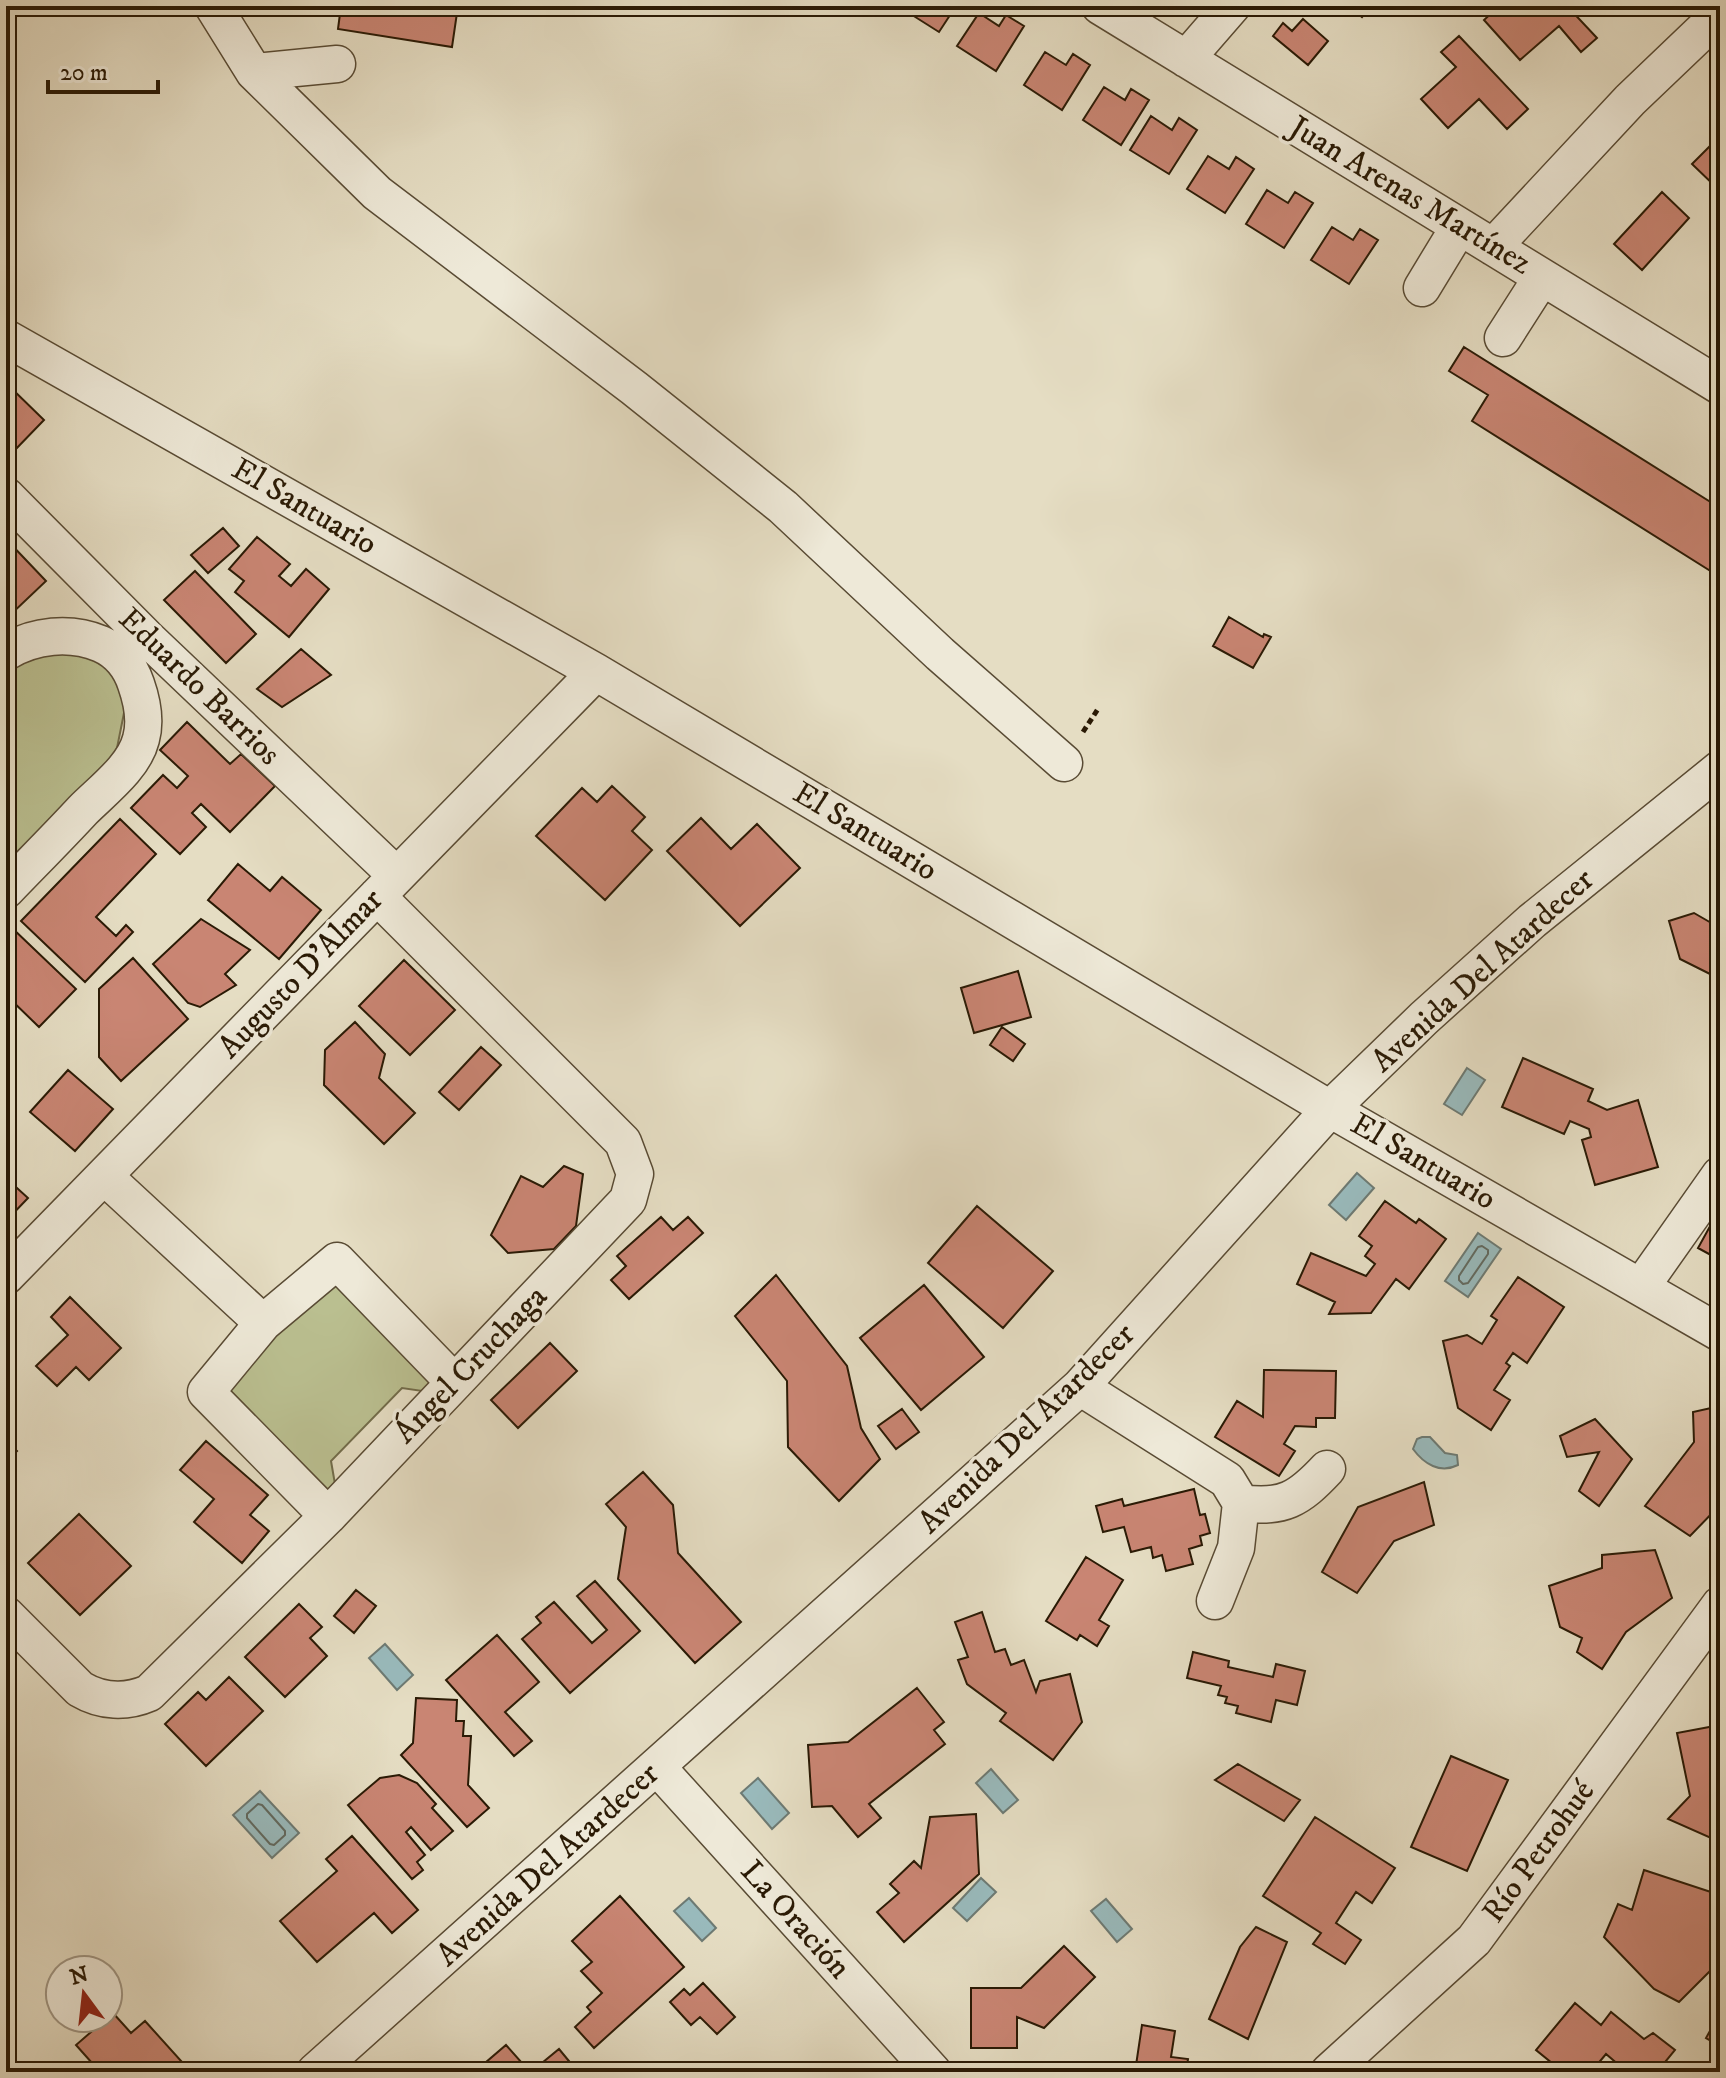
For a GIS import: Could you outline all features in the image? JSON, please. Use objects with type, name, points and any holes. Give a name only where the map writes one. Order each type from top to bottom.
[{"type":"street","points":[[213,6],[254,72],[377,193],[634,388],[783,507],[940,654],[1064,763]]},
{"type":"street","name":"Juan Arenas Martínez","points":[[1100,6],[1720,386]]},
{"type":"street","points":[[1186,59],[1232,6]]},
{"type":"street","points":[[1493,247],[1630,100],[1720,14]]},
{"type":"street","points":[[254,72],[337,64]]},
{"type":"street","points":[[1422,288],[1459,227]]},
{"type":"street","points":[[1503,338],[1542,277]]},
{"type":"street","name":"El Santuario","points":[[6,338],[596,672],[1330,1109],[1720,1333]]},
{"type":"street","name":"Eduardo Barrios","points":[[6,496],[134,647],[386,886]]},
{"type":"street","points":[[6,652],[22,642],[60,636],[134,647],[132,673],[144,720],[141,739],[125,768],[6,890]]},
{"type":"street","name":"Augusto D'Almar","points":[[6,1276],[596,672]]},
{"type":"street","name":"Avenida Del Atardecer","points":[[315,2072],[1080,1387],[1330,1109],[1424,1018],[1532,921],[1720,769]]},
{"type":"street","name":"Ángel Cruchaga","points":[[6,1615],[80,1689],[92,1696],[135,1699],[159,1683],[328,1516],[620,1211],[632,1189],[635,1174],[623,1142],[386,886]]},
{"type":"street","points":[[1641,1287],[1720,1175]]},
{"type":"street","points":[[104,1176],[263,1323]]},
{"type":"street","points":[[328,1516],[206,1392],[263,1323],[337,1261],[454,1382]]},
{"type":"street","points":[[1080,1387],[1227,1480],[1241,1503],[1236,1548],[1215,1601]]},
{"type":"street","points":[[1241,1503],[1266,1506],[1280,1503],[1307,1491],[1327,1469]]},
{"type":"street","name":"Río Petrohué","points":[[1329,2072],[1474,1940],[1720,1605]]},
{"type":"street","name":"La Oración","points":[[658,1768],[933,2072]]},
{"type":"green space","points":[[78,650],[113,671],[125,708],[114,763],[6,869],[6,663],[17,657]]},
{"type":"green space","points":[[334,1280],[432,1381],[429,1392],[402,1388],[331,1461],[335,1484],[330,1489],[324,1489],[224,1394],[225,1382]]},
{"type":"water","points":[[1467,1068],[1485,1080],[1462,1115],[1444,1104]]},
{"type":"water","points":[[1357,1173],[1374,1188],[1346,1220],[1329,1205]]},
{"type":"water","points":[[1478,1233],[1501,1249],[1468,1297],[1445,1281]]},
{"type":"water","points":[[1430,1437],[1445,1453],[1457,1455],[1458,1465],[1439,1468],[1422,1459],[1413,1449],[1417,1439]]},
{"type":"water","points":[[385,1644],[413,1675],[397,1690],[369,1658]]},
{"type":"water","points":[[991,1769],[1018,1800],[1003,1813],[976,1783]]},
{"type":"water","points":[[758,1778],[789,1813],[772,1829],[741,1793]]},
{"type":"water","points":[[260,1791],[299,1833],[272,1858],[233,1815]]},
{"type":"water","points":[[981,1878],[996,1892],[967,1921],[953,1908]]},
{"type":"water","points":[[689,1898],[716,1928],[702,1941],[674,1911]]},
{"type":"water","points":[[1106,1899],[1132,1929],[1117,1942],[1091,1911]]},
{"type":"building","points":[[341,6],[458,6],[452,47],[338,29]]},
{"type":"building","points":[[902,6],[956,6],[939,32]]},
{"type":"building","points":[[1349,6],[1371,6],[1362,17]]},
{"type":"building","points":[[1499,6],[1567,6],[1597,38],[1581,52],[1559,26],[1520,60],[1484,20]]},
{"type":"building","points":[[979,13],[999,26],[1006,15],[1024,26],[996,71],[957,46]]},
{"type":"building","points":[[1303,19],[1328,41],[1308,65],[1273,36],[1283,23],[1292,31]]},
{"type":"building","points":[[1459,36],[1528,109],[1507,129],[1479,99],[1448,128],[1421,99],[1456,67],[1441,52]]},
{"type":"building","points":[[1045,52],[1066,65],[1073,54],[1090,65],[1062,110],[1024,85]]},
{"type":"building","points":[[1104,87],[1125,100],[1131,89],[1149,100],[1121,145],[1083,120]]},
{"type":"building","points":[[1151,116],[1172,130],[1179,118],[1197,130],[1169,174],[1130,150]]},
{"type":"building","points":[[1720,136],[1720,190],[1719,190],[1692,164]]},
{"type":"building","points":[[1208,156],[1229,169],[1236,157],[1254,169],[1225,213],[1187,189]]},
{"type":"building","points":[[1267,190],[1288,203],[1295,192],[1313,203],[1284,248],[1246,224]]},
{"type":"building","points":[[1662,192],[1689,218],[1642,270],[1614,244]]},
{"type":"building","points":[[1332,227],[1353,240],[1360,229],[1378,240],[1349,284],[1311,260]]},
{"type":"building","points":[[1464,347],[1720,508],[1720,577],[1472,421],[1488,395],[1449,371]]},
{"type":"building","points":[[6,383],[44,420],[13,452],[6,445]]},
{"type":"building","points":[[223,528],[239,546],[208,573],[191,555]]},
{"type":"building","points":[[257,537],[290,564],[279,576],[291,586],[306,569],[329,589],[289,637],[235,592],[244,581],[229,569]]},
{"type":"building","points":[[6,539],[46,581],[6,619]]},
{"type":"building","points":[[195,571],[256,634],[226,663],[164,600]]},
{"type":"building","points":[[1229,617],[1263,637],[1264,634],[1271,637],[1253,668],[1213,646]]},
{"type":"building","points":[[301,649],[331,675],[282,707],[257,689]]},
{"type":"building","points":[[187,722],[230,764],[241,754],[275,786],[230,832],[201,804],[192,813],[206,827],[180,854],[131,808],[163,775],[177,788],[188,776],[160,750]]},
{"type":"building","points":[[612,786],[645,817],[632,831],[652,850],[605,900],[536,836],[582,788],[597,802]]},
{"type":"building","points":[[701,818],[731,849],[757,824],[800,868],[740,926],[667,851]]},
{"type":"building","points":[[120,819],[156,854],[96,917],[116,936],[126,925],[133,932],[85,982],[21,921]]},
{"type":"building","points":[[238,864],[270,891],[282,877],[321,910],[279,959],[208,900]]},
{"type":"building","points":[[1694,913],[1720,928],[1720,969],[1712,975],[1680,959],[1669,921]]},
{"type":"building","points":[[201,919],[250,950],[225,974],[236,985],[200,1007],[188,1003],[153,964]]},
{"type":"building","points":[[10,926],[76,989],[39,1027],[6,995],[6,930]]},
{"type":"building","points":[[133,958],[188,1019],[121,1081],[99,1057],[99,989]]},
{"type":"building","points":[[404,960],[455,1010],[410,1055],[359,1006]]},
{"type":"building","points":[[1018,971],[1031,1017],[974,1033],[961,988]]},
{"type":"building","points":[[355,1022],[385,1054],[379,1078],[415,1113],[384,1144],[324,1085],[325,1050]]},
{"type":"building","points":[[1002,1027],[1025,1044],[1013,1061],[990,1045]]},
{"type":"building","points":[[481,1047],[501,1065],[459,1110],[439,1092]]},
{"type":"building","points":[[1523,1058],[1593,1089],[1588,1101],[1607,1110],[1638,1100],[1658,1167],[1595,1185],[1582,1140],[1591,1137],[1589,1129],[1570,1121],[1564,1134],[1502,1107]]},
{"type":"building","points":[[68,1070],[113,1109],[75,1151],[30,1112]]},
{"type":"building","points":[[564,1166],[583,1174],[576,1226],[554,1249],[508,1253],[491,1235],[521,1176],[543,1187]]},
{"type":"building","points":[[6,1178],[28,1198],[6,1221]]},
{"type":"building","points":[[1385,1201],[1416,1223],[1419,1219],[1446,1239],[1409,1289],[1396,1279],[1371,1313],[1329,1314],[1335,1302],[1297,1284],[1311,1253],[1366,1276],[1375,1264],[1365,1256],[1372,1246],[1359,1236]]},
{"type":"building","points":[[977,1206],[1053,1271],[1003,1328],[928,1263]]},
{"type":"building","points":[[661,1217],[673,1230],[688,1217],[703,1233],[629,1299],[611,1280],[626,1266],[617,1256]]},
{"type":"building","points":[[1714,1219],[1720,1222],[1720,1260],[1698,1248]]},
{"type":"building","points":[[776,1275],[847,1366],[861,1428],[880,1459],[839,1501],[788,1447],[787,1381],[735,1316]]},
{"type":"building","points":[[1518,1277],[1564,1307],[1527,1363],[1513,1353],[1506,1363],[1510,1366],[1494,1390],[1510,1400],[1491,1430],[1458,1408],[1443,1341],[1467,1335],[1482,1344],[1497,1320],[1491,1316]]},
{"type":"building","points":[[924,1285],[984,1357],[921,1410],[860,1338]]},
{"type":"building","points":[[70,1297],[121,1348],[89,1380],[76,1367],[57,1386],[36,1366],[68,1335],[51,1317]]},
{"type":"building","points":[[550,1343],[577,1371],[518,1428],[491,1400]]},
{"type":"building","points":[[1264,1370],[1336,1371],[1335,1418],[1316,1418],[1316,1427],[1295,1426],[1284,1444],[1295,1451],[1279,1476],[1215,1437],[1237,1401],[1263,1417]]},
{"type":"building","points":[[1720,1406],[1720,1505],[1690,1536],[1645,1506],[1694,1442],[1693,1412]]},
{"type":"building","points":[[902,1409],[919,1432],[896,1449],[878,1426]]},
{"type":"building","points":[[1595,1419],[1632,1459],[1599,1506],[1579,1491],[1599,1452],[1567,1457],[1560,1436]]},
{"type":"building","points":[[6,1441],[17,1451],[6,1462]]},
{"type":"building","points":[[206,1441],[268,1495],[250,1515],[269,1531],[242,1563],[194,1522],[214,1499],[180,1470]]},
{"type":"building","points":[[643,1472],[673,1505],[678,1553],[741,1622],[695,1663],[618,1579],[626,1527],[606,1504]]},
{"type":"building","points":[[1424,1482],[1434,1525],[1394,1541],[1357,1593],[1322,1572],[1358,1507]]},
{"type":"building","points":[[1194,1489],[1200,1515],[1205,1514],[1210,1533],[1200,1536],[1202,1545],[1189,1549],[1193,1564],[1166,1571],[1162,1555],[1153,1558],[1151,1547],[1131,1552],[1124,1527],[1103,1532],[1096,1506],[1122,1499],[1124,1506]]},
{"type":"building","points":[[79,1514],[131,1566],[80,1615],[28,1563]]},
{"type":"building","points":[[1655,1550],[1672,1598],[1626,1632],[1602,1669],[1577,1652],[1582,1638],[1560,1627],[1549,1586],[1602,1568],[1602,1555]]},
{"type":"building","points":[[1086,1557],[1123,1580],[1099,1620],[1109,1626],[1097,1646],[1080,1635],[1077,1640],[1046,1621]]},
{"type":"building","points":[[595,1581],[640,1631],[570,1693],[522,1639],[541,1623],[536,1617],[554,1602],[592,1643],[607,1630],[577,1596]]},
{"type":"building","points":[[356,1590],[376,1606],[354,1633],[334,1616]]},
{"type":"building","points":[[299,1604],[322,1627],[310,1638],[327,1656],[285,1697],[245,1657]]},
{"type":"building","points":[[982,1612],[995,1652],[1005,1649],[1011,1665],[1024,1660],[1036,1692],[1040,1681],[1070,1674],[1082,1722],[1053,1760],[1000,1721],[1006,1713],[967,1684],[958,1660],[968,1657],[955,1622]]},
{"type":"building","points":[[497,1635],[539,1682],[505,1712],[532,1741],[514,1756],[446,1680]]},
{"type":"building","points":[[1193,1652],[1229,1661],[1228,1667],[1273,1677],[1276,1664],[1305,1671],[1297,1705],[1276,1700],[1271,1722],[1236,1713],[1238,1706],[1225,1703],[1227,1697],[1218,1695],[1221,1686],[1187,1678]]},
{"type":"building","points":[[229,1677],[263,1711],[206,1766],[165,1724],[198,1692],[206,1700]]},
{"type":"building","points":[[917,1688],[944,1722],[934,1730],[945,1744],[869,1804],[881,1818],[858,1837],[832,1806],[812,1807],[808,1745],[848,1742]]},
{"type":"building","points":[[416,1698],[457,1700],[456,1721],[464,1721],[463,1736],[471,1736],[468,1785],[489,1808],[467,1827],[401,1755],[413,1743]]},
{"type":"building","points":[[1720,1725],[1720,1842],[1668,1819],[1690,1796],[1677,1733]]},
{"type":"building","points":[[1451,1756],[1508,1780],[1467,1871],[1411,1847]]},
{"type":"building","points":[[1238,1764],[1300,1800],[1284,1821],[1215,1780]]},
{"type":"building","points":[[399,1775],[417,1783],[436,1804],[432,1808],[453,1831],[431,1850],[411,1827],[406,1832],[425,1855],[417,1862],[423,1870],[412,1879],[348,1805],[380,1778]]},
{"type":"building","points":[[976,1814],[979,1874],[904,1942],[877,1912],[899,1893],[890,1884],[914,1861],[921,1868],[930,1817]]},
{"type":"building","points":[[1315,1817],[1395,1868],[1372,1903],[1356,1892],[1336,1923],[1361,1940],[1345,1964],[1313,1944],[1321,1933],[1263,1896]]},
{"type":"building","points":[[352,1836],[418,1910],[392,1933],[374,1913],[317,1962],[280,1921],[337,1871],[326,1859]]},
{"type":"building","points":[[1644,1870],[1720,1895],[1720,1961],[1679,2002],[1654,1989],[1604,1937],[1618,1904],[1632,1910]]},
{"type":"building","points":[[620,1896],[684,1967],[594,2048],[575,2027],[591,2012],[587,2007],[602,1993],[581,1971],[592,1962],[572,1941]]},
{"type":"building","points":[[1256,1927],[1287,1942],[1248,2039],[1209,2019],[1240,1947]]},
{"type":"building","points":[[1064,1946],[1095,1977],[1044,2028],[1017,2017],[1017,2048],[971,2048],[971,1988],[1021,1988]]},
{"type":"building","points":[[703,1983],[735,2017],[717,2034],[700,2017],[691,2025],[670,2002],[684,1989],[690,1995]]},
{"type":"building","points":[[1575,2003],[1601,2025],[1611,2012],[1644,2039],[1653,2033],[1675,2050],[1657,2072],[1627,2072],[1606,2054],[1591,2072],[1563,2072],[1536,2050]]},
{"type":"building","points":[[1720,2013],[1720,2046],[1706,2038]]},
{"type":"building","points":[[145,2021],[191,2072],[100,2072],[76,2045],[89,2034],[124,2034],[124,2025],[131,2033]]},
{"type":"building","points":[[1142,2025],[1175,2031],[1171,2057],[1188,2059],[1186,2072],[1135,2072]]},
{"type":"building","points":[[506,2045],[530,2072],[492,2072],[485,2063]]},
{"type":"building","points":[[559,2049],[573,2066],[566,2072],[531,2072]]}]
